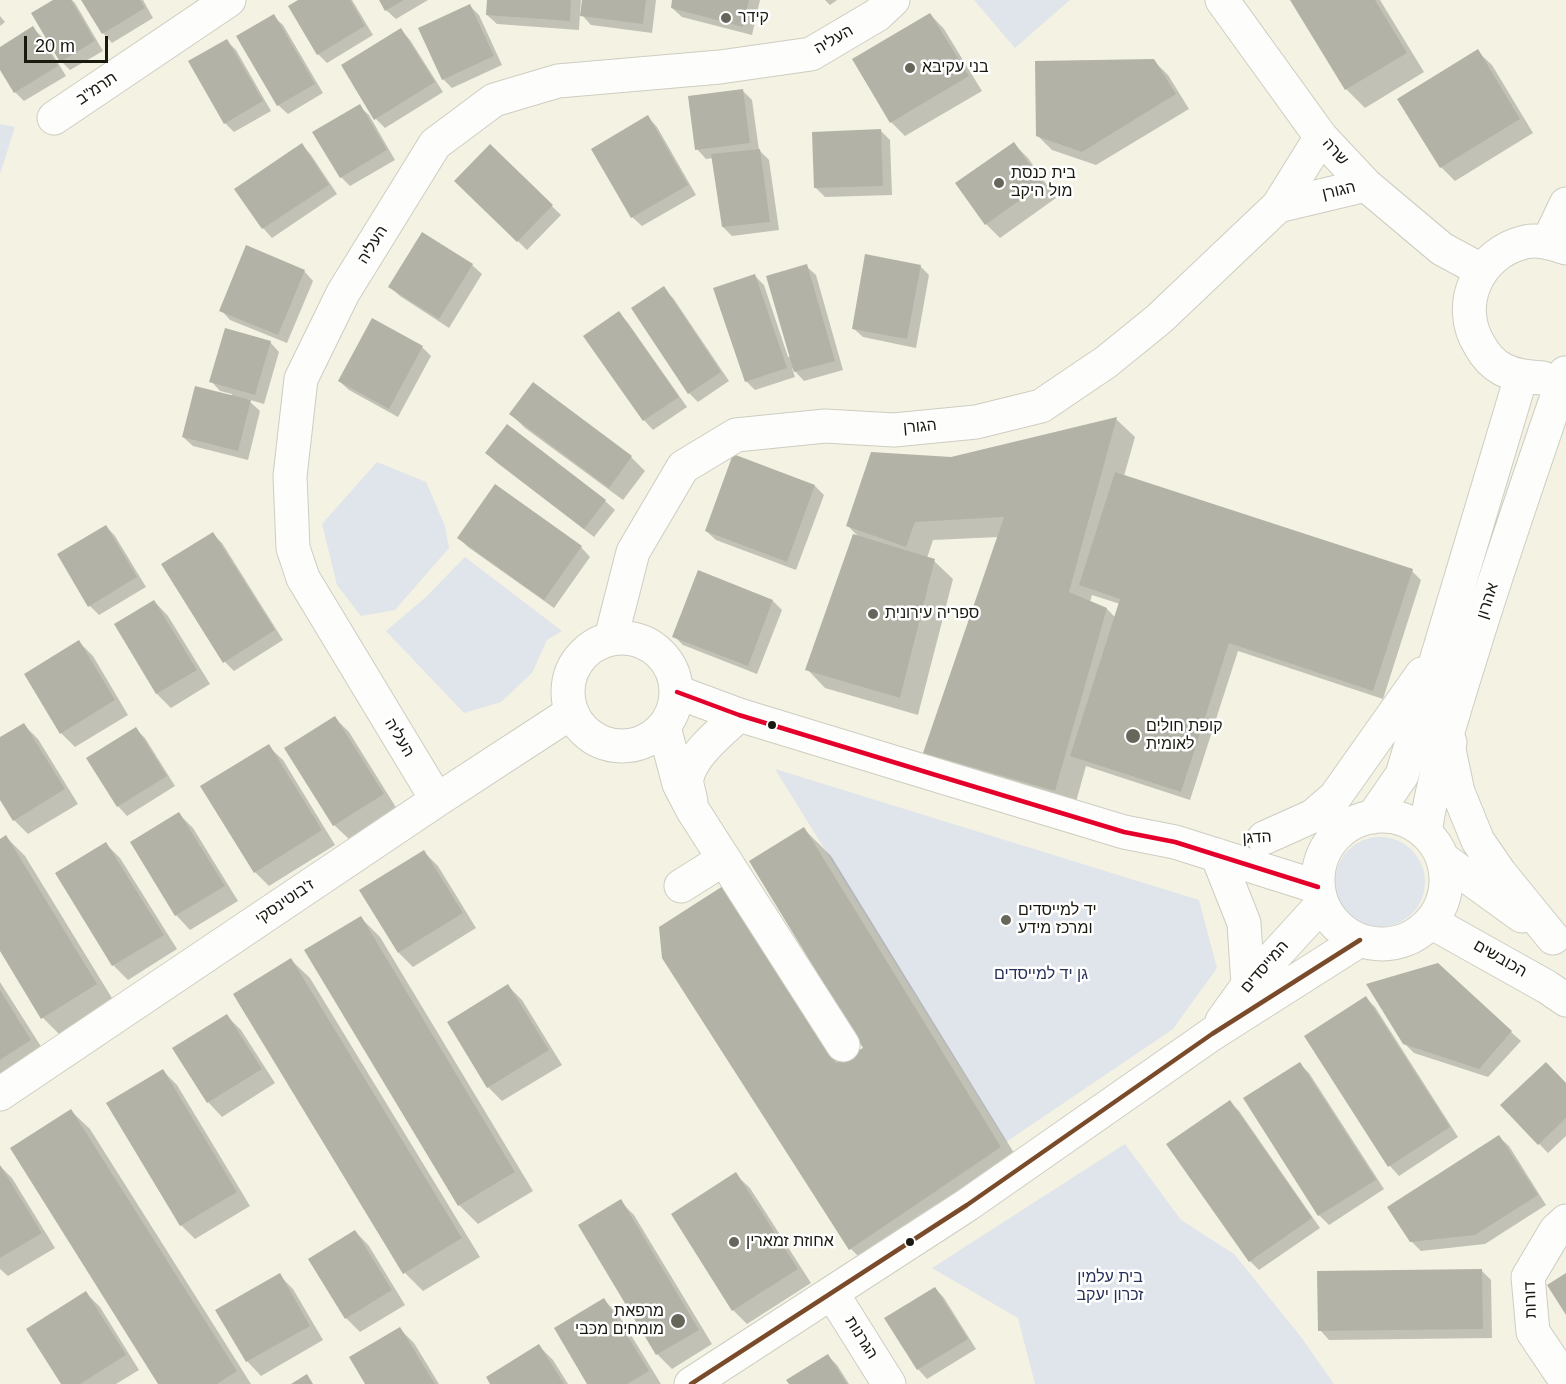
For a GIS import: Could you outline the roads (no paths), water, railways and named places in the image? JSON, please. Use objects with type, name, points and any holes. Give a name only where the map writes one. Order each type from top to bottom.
[{"type":"street","name":"תרמ\"ב","points":[[54,118],[229,0]]},
{"type":"street","name":"העליה","points":[[437,800],[303,578],[293,548],[291,476],[301,379],[343,293],[435,144],[494,100],[558,81],[720,67],[811,54],[877,15],[893,0]]},
{"type":"street","name":"שרה","points":[[1222,0],[1321,137],[1366,185],[1442,249],[1481,270]]},
{"type":"street","name":"הגורן","points":[[611,638],[633,552],[682,467],[736,435],[825,426],[894,430],[976,422],[1041,406],[1106,362],[1160,318],[1278,206],[1321,137]]},
{"type":"street","name":"הגורן","points":[[1278,206],[1366,185]]},
{"type":"street","points":[[1565,373],[1543,378],[1521,377],[1501,369],[1485,354],[1474,336],[1469,316],[1470,294],[1481,270],[1491,259],[1508,248],[1527,242],[1557,245],[1566,204]]},
{"type":"street","name":"אהרון","points":[[1434,846],[1432,788],[1489,598],[1565,373]]},
{"type":"street","name":"אהרון","points":[[1373,817],[1402,775],[1521,377]]},
{"type":"street","points":[[627,637],[643,641],[657,649],[675,676],[677,692],[674,711],[664,727],[652,737],[638,744],[622,746],[606,744],[592,737],[580,726],[572,712],[568,697],[569,681],[574,666],[584,653],[596,644],[611,638],[627,637]]},
{"type":"street","points":[[1264,838],[1313,816],[1335,797],[1389,724],[1440,648]]},
{"type":"street","name":"הדגן","points":[[677,692],[739,714],[1124,832],[1175,842],[1217,855],[1320,895]]},
{"type":"street","name":"ז'בוטינסקי","points":[[0,1094],[572,712]]},
{"type":"street","points":[[692,809],[687,779],[697,758],[739,714]]},
{"type":"street","points":[[1452,716],[1449,750],[1458,792],[1478,841],[1500,873],[1562,940]]},
{"type":"street","points":[[664,727],[679,784],[692,809],[843,1045]]},
{"type":"street","points":[[1434,846],[1446,875],[1446,892],[1441,908],[1431,922],[1417,935],[1399,942],[1379,944],[1360,940],[1342,930],[1320,895],[1320,868],[1326,850],[1338,834],[1354,823],[1373,817],[1393,817],[1412,823],[1434,846],[1562,940]]},
{"type":"street","name":"הדגן","points":[[1175,842],[1338,834]]},
{"type":"street","points":[[1217,855],[1244,923],[1248,985]]},
{"type":"street","points":[[681,886],[724,859]]},
{"type":"street","name":"המייסדים","points":[[1212,1034],[1320,895]]},
{"type":"street","name":"הכובשים","points":[[1431,922],[1566,1000]]},
{"type":"street","name":"המייסדים","points":[[691,1384],[967,1205],[1212,1034],[1360,940]]},
{"type":"street","name":"דורות","points":[[1566,1221],[1556,1230],[1528,1277],[1533,1332],[1566,1381]]},
{"type":"street","name":"הגרנות","points":[[832,1293],[889,1384]]},
{"type":"place","name":"קידר","points":[[726,18]]},
{"type":"place","name":"בני עקיבא","points":[[910,68]]},
{"type":"place","name":"בית כנסת מול היקב","points":[[999,183]]},
{"type":"place","name":"ספריה עירונית","points":[[873,614]]},
{"type":"place","name":"קופת חולים לאומית","points":[[1133,736]]},
{"type":"place","name":"יד למייסדים ומרכז מידע","points":[[1006,920]]},
{"type":"place","name":"אחוזת זמארין","points":[[734,1242]]},
{"type":"place","name":"מרפאת מומחים מכבי","points":[[678,1321]]},
{"type":"park label","name":"גן יד למייסדים","points":[[1041,975]]},
{"type":"park label","name":"בית עלמין זכרון יעקב","points":[[1110,1287]]}]
